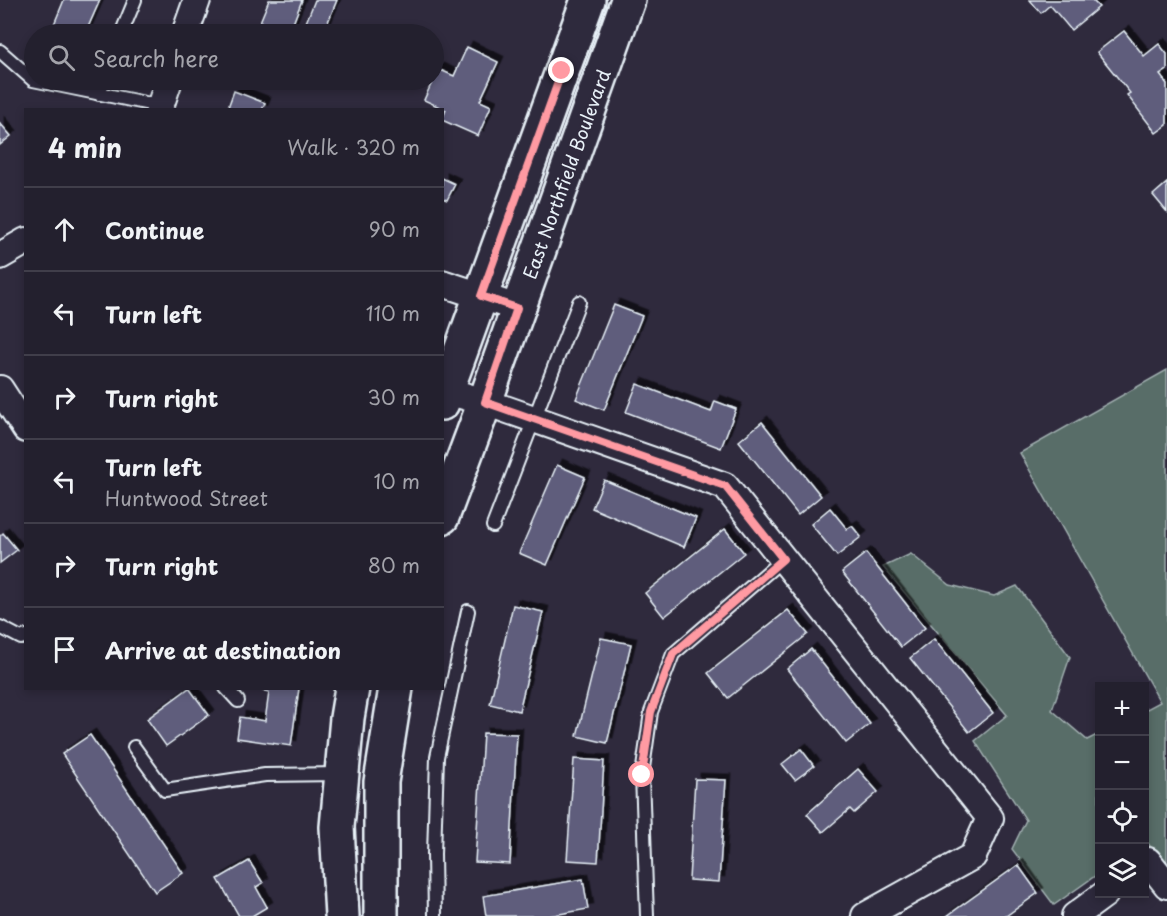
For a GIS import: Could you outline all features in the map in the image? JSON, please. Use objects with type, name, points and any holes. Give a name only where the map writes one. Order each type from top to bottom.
[{"type":"main road","points":[[445,397],[588,0]]},
{"type":"main road","name":"East Northfield Boulevard","points":[[444,510],[458,459],[485,402],[628,0]]},
{"type":"main road","points":[[342,916],[337,827],[346,718],[352,690]]},
{"type":"main road","points":[[381,916],[381,782],[396,690]]},
{"type":"street","points":[[188,24],[196,0]]},
{"type":"street","points":[[160,108],[166,90]]},
{"type":"street","points":[[0,256],[24,242]]},
{"type":"street","points":[[444,284],[517,308]]},
{"type":"street","points":[[0,389],[24,426]]},
{"type":"street","points":[[445,397],[485,402],[725,486],[990,818],[973,856],[865,916]]},
{"type":"street","points":[[1149,862],[1167,885]]},
{"type":"street","points":[[1075,916],[1100,898]]},
{"type":"lane","points":[[126,24],[135,0]]},
{"type":"lane","points":[[0,51],[24,72]]},
{"type":"lane","points":[[80,90],[160,108]]},
{"type":"lane","points":[[99,94],[100,90]]},
{"type":"lane","points":[[493,526],[579,302]]},
{"type":"lane","points":[[647,916],[642,775],[651,712],[673,654],[783,559]]},
{"type":"lane","points":[[435,916],[434,854],[438,757],[468,611]]},
{"type":"lane","points":[[0,627],[21,638],[24,637]]},
{"type":"lane","points":[[228,690],[238,701]]},
{"type":"lane","points":[[134,747],[165,790],[197,783],[266,775],[341,774]]},
{"type":"green space","points":[[1167,370],[1167,867],[1149,845],[1149,708],[1160,702],[1020,453]]},
{"type":"green space","points":[[911,554],[950,585],[994,596],[1017,586],[1070,657],[1052,710],[1087,740],[1095,736],[1095,876],[1054,905],[1012,849],[1026,820],[975,741],[1007,715],[883,567]]},
{"type":"building","points":[[64,0],[100,0],[89,24],[54,24]]},
{"type":"building","points":[[269,0],[302,0],[293,24],[259,24]]},
{"type":"building","points":[[315,0],[337,0],[327,24],[305,24]]},
{"type":"building","points":[[1030,0],[1092,0],[1099,7],[1071,30],[1050,5],[1041,13]]},
{"type":"building","points":[[1124,31],[1144,56],[1159,44],[1167,54],[1167,70],[1160,75],[1167,84],[1167,125],[1156,133],[1127,95],[1130,93],[1097,52]]},
{"type":"building","points":[[467,47],[498,62],[480,101],[491,106],[478,136],[444,121],[446,110],[424,100],[429,90],[444,90],[444,72],[454,76]]},
{"type":"building","points":[[234,91],[265,103],[263,108],[228,108]]},
{"type":"building","points":[[0,123],[11,136],[0,145]]},
{"type":"building","points":[[444,179],[455,184],[447,200],[444,199]]},
{"type":"building","points":[[1167,183],[1167,212],[1153,195]]},
{"type":"building","points":[[614,305],[642,316],[604,410],[576,399]]},
{"type":"building","points":[[637,384],[711,412],[715,401],[736,409],[721,448],[626,412]]},
{"type":"building","points":[[762,422],[821,496],[798,515],[739,441]]},
{"type":"building","points":[[557,465],[585,477],[547,565],[519,553]]},
{"type":"building","points":[[604,480],[696,518],[684,547],[592,508]]},
{"type":"building","points":[[830,508],[847,529],[852,526],[861,537],[837,556],[811,524]]},
{"type":"building","points":[[725,529],[744,553],[664,617],[645,593]]},
{"type":"building","points":[[3,533],[17,550],[0,563],[0,536]]},
{"type":"building","points":[[866,553],[925,628],[901,647],[842,572]]},
{"type":"building","points":[[513,605],[543,612],[519,711],[490,704]]},
{"type":"building","points":[[788,610],[808,634],[728,698],[708,673]]},
{"type":"building","points":[[601,638],[631,644],[607,743],[577,736]]},
{"type":"building","points":[[934,639],[993,713],[969,732],[910,658]]},
{"type":"building","points":[[811,649],[870,724],[846,743],[787,669]]},
{"type":"building","points":[[186,690],[190,690],[209,715],[166,746],[147,719]]},
{"type":"building","points":[[260,690],[299,690],[291,746],[237,738],[240,717],[265,721],[269,692]]},
{"type":"building","points":[[483,733],[517,734],[510,864],[475,862]]},
{"type":"building","points":[[90,735],[183,873],[155,892],[62,754]]},
{"type":"building","points":[[801,749],[814,766],[795,780],[782,764]]},
{"type":"building","points":[[574,759],[604,761],[598,862],[567,860]]},
{"type":"building","points":[[858,769],[878,792],[854,813],[850,809],[823,832],[807,814]]},
{"type":"building","points":[[695,779],[726,780],[719,882],[689,880]]},
{"type":"building","points":[[249,861],[263,883],[256,887],[267,907],[252,916],[239,916],[218,879]]},
{"type":"building","points":[[1018,865],[1038,893],[1006,916],[947,916]]},
{"type":"building","points":[[583,879],[588,909],[548,916],[486,916],[483,896]]},
{"type":"route","points":[[562,71],[481,296],[517,308],[485,402],[725,486],[783,559],[673,654],[651,712],[642,775]]}]
